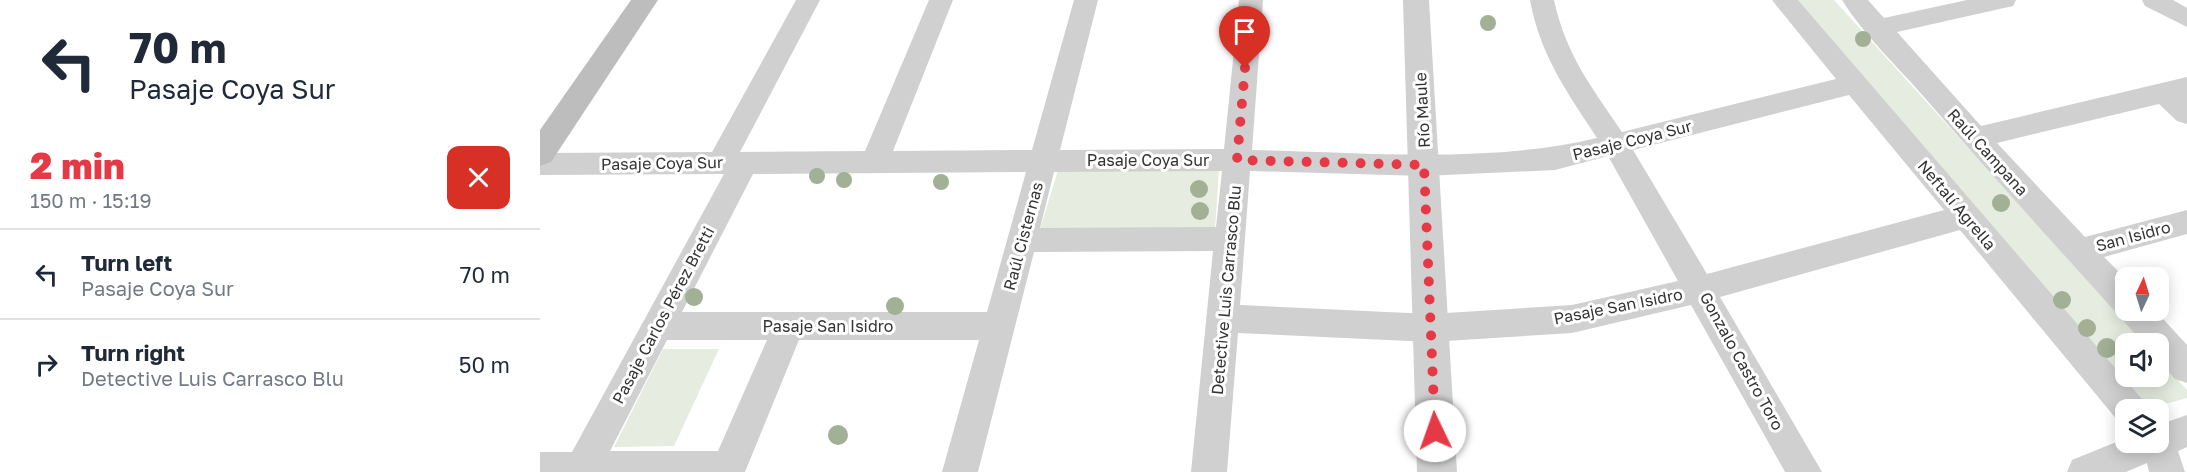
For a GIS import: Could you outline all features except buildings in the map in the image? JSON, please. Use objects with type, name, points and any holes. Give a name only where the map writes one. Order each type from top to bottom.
[{"type":"main road","points":[[540,154],[645,0]]},
{"type":"street","name":"Pasaje Carlos Pérez Bretti","points":[[582,468],[657,326],[808,0]]},
{"type":"street","points":[[875,162],[941,0]]},
{"type":"street","name":"Raúl Cisternas","points":[[960,472],[1086,0]]},
{"type":"street","name":"Detective Luis Carrasco Blu","points":[[1209,472],[1251,0]]},
{"type":"street","name":"Río Maule","points":[[1416,0],[1437,472]]},
{"type":"street","name":"Gonzalo Castro Toro","points":[[1542,0],[1548,30],[1561,61],[1616,145],[1701,289],[1804,472]]},
{"type":"street","name":"Neftalí Agrella","points":[[1784,0],[2121,399]]},
{"type":"street","name":"Raúl Campana","points":[[1854,0],[1975,138],[2115,289]]},
{"type":"street","points":[[1878,28],[2004,0]]},
{"type":"street","points":[[2154,0],[2187,20]]},
{"type":"street","name":"Pasaje Coya Sur","points":[[540,164],[1237,160],[1424,165],[1556,159],[1855,84]]},
{"type":"street","points":[[1975,138],[2175,90],[2187,114]]},
{"type":"street","name":"Pasaje San Isidro","points":[[1223,318],[1430,328],[1572,319],[1701,289],[1966,216]]},
{"type":"street","name":"San Isidro","points":[[2079,250],[2187,222]]},
{"type":"street","points":[[1022,240],[1230,239]]},
{"type":"street","points":[[2144,321],[2187,368]]},
{"type":"street","name":"Pasaje San Isidro","points":[[657,326],[999,326]]},
{"type":"street","points":[[540,469],[728,470],[789,326]]},
{"type":"street","points":[[2085,472],[2165,456],[2187,431]]},
{"type":"shaded area","points":[[1798,0],[1834,0],[2115,310],[2115,321],[2125,321],[2136,333],[2115,333],[2115,371]]},
{"type":"shaded area","points":[[1058,170],[1219,170],[1215,229],[1040,229]]},
{"type":"shaded area","points":[[663,349],[719,349],[674,446],[614,447]]},
{"type":"shaded area","points":[[2169,370],[2187,390],[2187,398],[2169,403],[2169,399],[2138,399],[2128,387],[2169,387]]},
{"type":"route","points":[[1245,68],[1237,160],[1424,165],[1435,431]]}]
